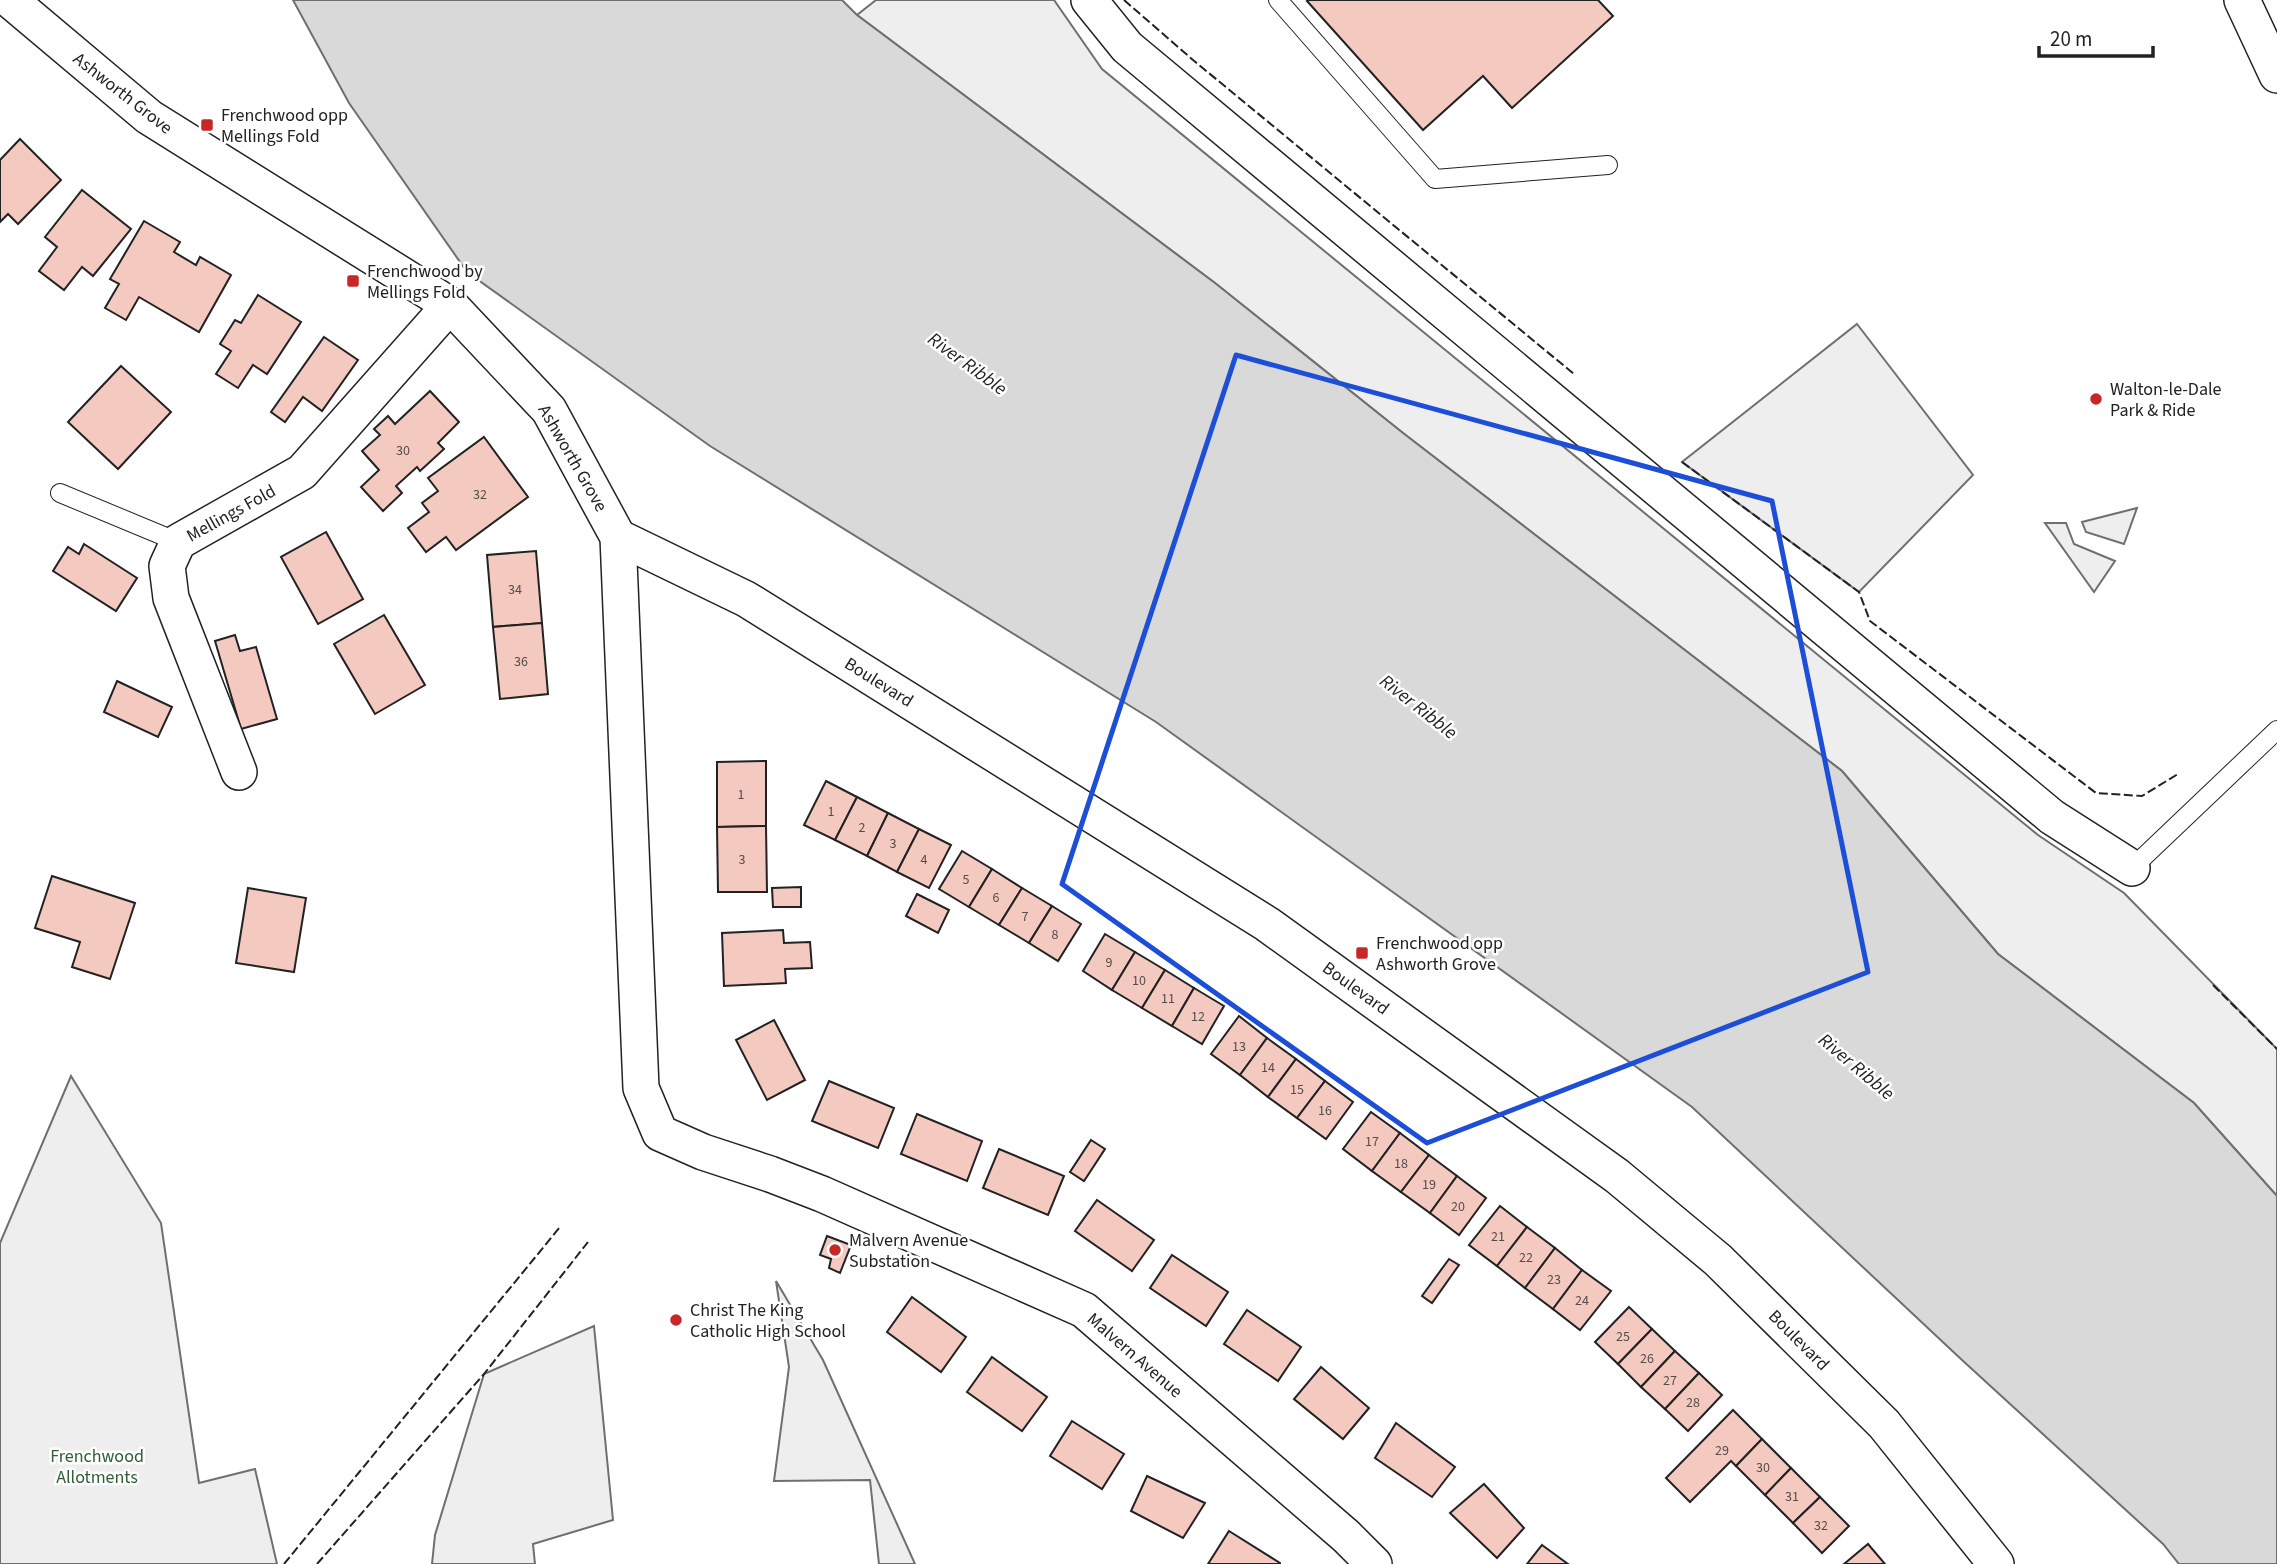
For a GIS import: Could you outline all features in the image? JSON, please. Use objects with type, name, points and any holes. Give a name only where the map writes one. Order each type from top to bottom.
[{"type":"street","name":"Ashworth Grove","points":[[10,0],[149,117],[450,305],[549,410],[618,537],[641,1088],[660,1133]]},
{"type":"street","points":[[1089,0],[1127,47],[2052,817],[2132,867]]},
{"type":"street","points":[[2242,0],[2277,75]]},
{"type":"street","name":"Mellings Fold","points":[[239,772],[171,598],[167,566],[178,542],[302,472],[450,305]]},
{"type":"street","name":"Boulevard","points":[[618,537],[746,599],[1255,917],[1618,1176],[1718,1260],[1884,1424],[1996,1564]]},
{"type":"street","name":"Malvern Avenue","points":[[660,1133],[703,1152],[822,1194],[1084,1310],[1346,1536],[1374,1564]]},
{"type":"lane","points":[[1278,0],[1435,179],[1608,165]]},
{"type":"lane","points":[[61,493],[178,542]]},
{"type":"lane","points":[[2132,867],[2277,730]]},
{"type":"highlighted area","points":[[1236,355],[1772,501],[1868,972],[1427,1143],[1062,884]]},
{"type":"green space","points":[[876,0],[1054,0],[1102,69],[2038,835],[2124,893],[2277,1049],[2277,1196],[2194,1103],[1998,954],[1842,771],[1403,433],[1215,283],[857,15]]},
{"type":"green space","points":[[1857,324],[1973,475],[1859,592],[1682,462]]},
{"type":"green space","points":[[2137,508],[2124,544],[2086,532],[2082,522]]},
{"type":"green space","points":[[2045,523],[2066,523],[2074,544],[2115,561],[2094,592]]},
{"type":"green space","name":"Frenchwood Allotments","points":[[71,1076],[161,1223],[199,1483],[255,1469],[277,1564],[0,1564],[0,1243]]},
{"type":"green space","points":[[776,1281],[823,1360],[915,1564],[879,1564],[870,1480],[774,1481],[789,1367]]},
{"type":"green space","points":[[594,1326],[613,1520],[533,1544],[535,1564],[432,1564],[435,1535],[484,1374]]},
{"type":"water","name":"River Ribble","points":[[293,0],[842,0],[857,15],[1215,283],[1403,433],[1842,771],[1998,954],[2194,1103],[2277,1196],[2277,1564],[2179,1564],[2163,1544],[1692,1107],[1156,722],[710,446],[467,272],[349,103]]},
{"type":"building","points":[[1598,0],[1613,16],[1512,108],[1483,76],[1423,130],[1307,1]]},
{"type":"building","points":[[20,139],[61,180],[18,224],[8,214],[0,222],[0,160]]},
{"type":"building","points":[[82,190],[131,229],[93,276],[82,267],[64,290],[39,271],[57,247],[45,237]]},
{"type":"building","points":[[144,221],[180,242],[174,252],[196,265],[200,257],[231,275],[199,332],[139,297],[126,320],[105,308],[119,284],[110,279]]},
{"type":"building","points":[[258,295],[301,322],[267,374],[253,365],[238,388],[216,374],[231,351],[220,344],[235,320],[241,323]]},
{"type":"building","points":[[324,337],[358,360],[322,411],[303,397],[285,422],[271,412]]},
{"type":"building","points":[[121,366],[171,412],[118,469],[68,422]]},
{"type":"building","points":[[430,391],[459,422],[438,443],[444,449],[420,471],[417,467],[396,486],[402,493],[383,511],[361,487],[379,470],[362,451],[380,435],[374,429],[388,416],[395,424]]},
{"type":"building","points":[[484,437],[528,497],[456,550],[446,537],[426,552],[408,528],[429,512],[422,503],[438,491],[428,478]]},
{"type":"building","points":[[326,532],[363,599],[318,624],[281,557]]},
{"type":"building","points":[[84,544],[137,578],[116,611],[53,571],[68,547],[79,554]]},
{"type":"building","points":[[536,551],[542,623],[493,627],[487,555]]},
{"type":"building","points":[[384,615],[425,685],[375,714],[334,644]]},
{"type":"building","points":[[542,623],[548,694],[500,699],[493,627]]},
{"type":"building","points":[[235,635],[240,651],[256,647],[277,719],[241,729],[215,641]]},
{"type":"building","points":[[117,681],[172,707],[158,737],[104,712]]},
{"type":"building","points":[[766,761],[766,826],[717,827],[717,762]]},
{"type":"building","points":[[826,781],[857,797],[835,840],[804,825]]},
{"type":"building","points":[[857,797],[888,813],[867,856],[835,840]]},
{"type":"building","points":[[888,813],[919,829],[897,872],[867,856]]},
{"type":"building","points":[[766,826],[767,892],[718,892],[717,827]]},
{"type":"building","points":[[919,829],[951,845],[929,888],[897,872]]},
{"type":"building","points":[[962,851],[992,869],[969,907],[939,889]]},
{"type":"building","points":[[992,869],[1022,888],[999,925],[969,907]]},
{"type":"building","points":[[52,876],[135,903],[110,979],[72,967],[80,942],[35,928]]},
{"type":"building","points":[[801,887],[801,907],[773,907],[772,888]]},
{"type":"building","points":[[248,888],[306,898],[294,972],[236,963]]},
{"type":"building","points":[[1022,888],[1052,906],[1029,943],[999,925]]},
{"type":"building","points":[[917,894],[949,910],[938,933],[906,916]]},
{"type":"building","points":[[1052,906],[1081,924],[1058,961],[1029,943]]},
{"type":"building","points":[[783,930],[784,943],[810,942],[812,968],[785,969],[786,983],[724,986],[722,933]]},
{"type":"building","points":[[1105,934],[1135,952],[1112,990],[1083,971]]},
{"type":"building","points":[[1135,952],[1165,970],[1142,1008],[1112,990]]},
{"type":"building","points":[[1165,970],[1194,988],[1172,1026],[1142,1008]]},
{"type":"building","points":[[1194,988],[1224,1006],[1202,1044],[1172,1026]]},
{"type":"building","points":[[1239,1016],[1267,1038],[1240,1075],[1211,1054]]},
{"type":"building","points":[[774,1020],[805,1080],[767,1100],[736,1040]]},
{"type":"building","points":[[1267,1038],[1296,1059],[1268,1097],[1240,1075]]},
{"type":"building","points":[[1296,1059],[1325,1081],[1297,1118],[1268,1097]]},
{"type":"building","points":[[829,1081],[894,1108],[878,1148],[812,1121]]},
{"type":"building","points":[[1325,1081],[1353,1102],[1326,1139],[1297,1118]]},
{"type":"building","points":[[1371,1112],[1400,1133],[1372,1171],[1343,1149]]},
{"type":"building","points":[[917,1114],[982,1141],[967,1181],[901,1154]]},
{"type":"building","points":[[1400,1133],[1429,1155],[1401,1192],[1372,1171]]},
{"type":"building","points":[[1091,1140],[1105,1149],[1084,1181],[1070,1172]]},
{"type":"building","points":[[999,1149],[1064,1176],[1048,1215],[983,1188]]},
{"type":"building","points":[[1429,1155],[1457,1176],[1430,1213],[1401,1192]]},
{"type":"building","points":[[1457,1176],[1486,1198],[1459,1235],[1430,1213]]},
{"type":"building","points":[[1097,1200],[1154,1240],[1132,1271],[1075,1231]]},
{"type":"building","points":[[1500,1206],[1527,1227],[1497,1266],[1469,1245]]},
{"type":"building","points":[[1527,1227],[1555,1248],[1525,1288],[1497,1266]]},
{"type":"building","name":"Malvern Avenue Substation","points":[[827,1236],[851,1245],[840,1273],[829,1268],[831,1259],[820,1255]]},
{"type":"building","points":[[1555,1248],[1582,1270],[1553,1309],[1525,1288]]},
{"type":"building","points":[[1172,1255],[1228,1292],[1206,1326],[1150,1288]]},
{"type":"building","points":[[1449,1259],[1459,1265],[1432,1303],[1422,1296]]},
{"type":"building","points":[[1582,1270],[1611,1291],[1580,1330],[1553,1309]]},
{"type":"building","points":[[912,1297],[966,1337],[941,1372],[887,1332]]},
{"type":"building","points":[[1629,1307],[1652,1329],[1618,1364],[1595,1342]]},
{"type":"building","points":[[1247,1310],[1301,1347],[1278,1381],[1224,1344]]},
{"type":"building","points":[[1652,1329],[1675,1351],[1641,1387],[1618,1364]]},
{"type":"building","points":[[1675,1351],[1699,1373],[1665,1409],[1641,1387]]},
{"type":"building","points":[[992,1357],[1047,1397],[1022,1431],[967,1392]]},
{"type":"building","points":[[1321,1367],[1369,1408],[1343,1439],[1294,1399]]},
{"type":"building","points":[[1699,1373],[1722,1395],[1688,1431],[1665,1409]]},
{"type":"building","points":[[1733,1410],[1762,1439],[1736,1466],[1731,1461],[1690,1502],[1666,1478]]},
{"type":"building","points":[[1072,1421],[1124,1454],[1102,1489],[1050,1456]]},
{"type":"building","points":[[1396,1423],[1455,1467],[1432,1497],[1375,1458]]},
{"type":"building","points":[[1762,1439],[1791,1468],[1765,1495],[1736,1466]]},
{"type":"building","points":[[1791,1468],[1820,1497],[1793,1523],[1765,1495]]},
{"type":"building","points":[[1147,1476],[1205,1503],[1183,1538],[1131,1511]]},
{"type":"building","points":[[1484,1484],[1524,1528],[1497,1558],[1450,1513]]},
{"type":"building","points":[[1820,1497],[1849,1526],[1822,1553],[1793,1523]]},
{"type":"building","points":[[1229,1531],[1280,1563],[1280,1564],[1208,1564]]},
{"type":"building","points":[[1868,1544],[1885,1564],[1844,1564]]},
{"type":"building","points":[[1542,1545],[1568,1564],[1527,1564]]},
{"type":"fence","points":[[1124,0],[1574,374]]},
{"type":"fence","points":[[1682,462],[1859,592],[1870,621],[2096,793],[2142,796],[2178,774]]},
{"type":"fence","points":[[2213,985],[2277,1049]]},
{"type":"fence","points":[[284,1564],[560,1227]]},
{"type":"fence","points":[[317,1564],[484,1374],[588,1242]]},
{"type":"place","name":"Frenchwood opp Mellings Fold","points":[[207,125]]},
{"type":"place","name":"Frenchwood by Mellings Fold","points":[[353,281]]},
{"type":"place","name":"Walton-le-Dale Park & Ride","points":[[2096,399]]},
{"type":"place","name":"Frenchwood opp Ashworth Grove","points":[[1362,953]]},
{"type":"place","name":"Malvern Avenue Substation","points":[[835,1250]]},
{"type":"place","name":"Christ The King Catholic High School","points":[[676,1320]]}]
